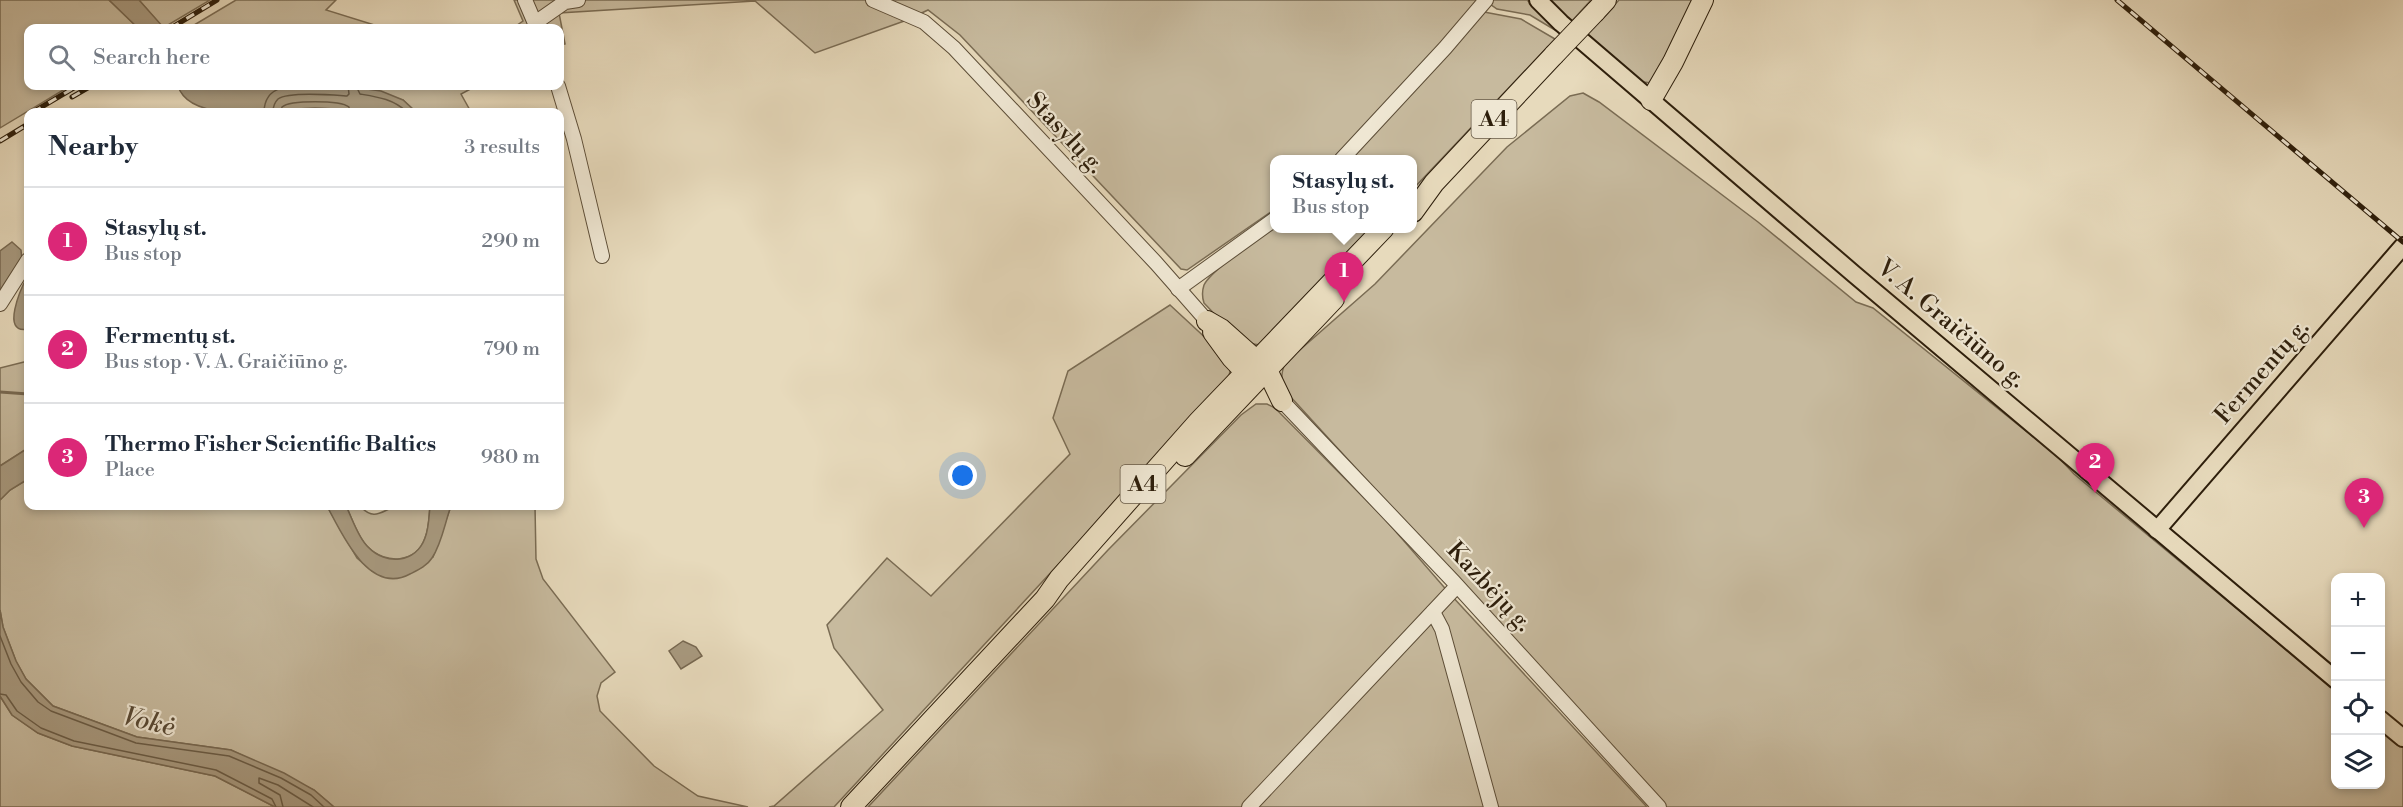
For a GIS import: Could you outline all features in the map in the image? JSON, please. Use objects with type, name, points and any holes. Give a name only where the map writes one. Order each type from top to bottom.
[{"type":"highway","points":[[1651,100],[1673,62],[1703,0]]},
{"type":"highway","name":"A4","points":[[1417,206],[1434,183],[1600,6]]},
{"type":"highway","name":"A4","points":[[1417,196],[1434,183]]},
{"type":"highway","name":"A4","points":[[851,807],[1044,599],[1064,584],[1379,233]]},
{"type":"highway","name":"A4","points":[[1255,371],[1393,233]]},
{"type":"highway","points":[[1207,321],[1215,335],[1255,371],[1282,401]]},
{"type":"main road","name":"V. A. Graičiūno g.","points":[[1538,0],[1651,100],[2331,676]]},
{"type":"main road","name":"Fermentų g.","points":[[2157,530],[2403,246]]},
{"type":"main road","points":[[2385,723],[2403,738]]},
{"type":"street","points":[[525,0],[535,24]]},
{"type":"street","name":"Stasylų g.","points":[[873,0],[914,16],[939,34],[1140,246],[1207,321]]},
{"type":"street","points":[[1345,155],[1445,48],[1486,0]]},
{"type":"street","points":[[538,24],[565,1]]},
{"type":"street","points":[[559,90],[574,139],[602,256]]},
{"type":"street","points":[[1178,290],[1270,223]]},
{"type":"street","points":[[0,304],[24,266]]},
{"type":"street","name":"Kazbėjų g.","points":[[1282,401],[1457,586],[1659,807]]},
{"type":"street","points":[[1249,807],[1457,586]]},
{"type":"street","points":[[1433,612],[1442,629],[1491,807]]},
{"type":"shaded area","points":[[0,0],[109,0],[134,24],[24,24],[24,90],[63,90],[33,108],[24,108],[24,114],[0,128]]},
{"type":"shaded area","points":[[139,0],[210,0],[170,24],[160,24]]},
{"type":"shaded area","points":[[236,0],[336,0],[326,10],[371,24],[196,24]]},
{"type":"shaded area","points":[[514,0],[1479,0],[1337,155],[1270,155],[1270,212],[1187,270],[1181,269],[960,35],[928,10],[907,20],[815,53],[755,1],[559,13],[561,24],[519,24],[523,21]]},
{"type":"shaded area","points":[[1493,0],[1527,0],[1560,33],[1530,15],[1497,9],[1490,4]]},
{"type":"shaded area","points":[[1548,0],[1591,0],[1571,22]]},
{"type":"shaded area","points":[[1619,0],[1696,0],[1653,83],[1643,82],[1587,34]]},
{"type":"shaded area","points":[[1484,12],[1521,19],[1555,39],[1417,185],[1417,155],[1355,155]]},
{"type":"shaded area","points":[[353,90],[468,90],[461,94],[469,108],[412,108],[403,100]]},
{"type":"shaded area","points":[[1583,93],[1599,102],[1758,222],[1856,302],[1873,308],[2057,456],[2074,474],[2331,687],[2331,789],[2385,789],[2385,732],[2403,748],[2403,807],[1666,807],[1288,394],[1282,378],[1285,363],[1375,284],[1507,147],[1570,96]]},
{"type":"shaded area","points":[[1270,230],[1270,233],[1372,233],[1262,345],[1245,341],[1237,336],[1204,303],[1204,285],[1236,254]]},
{"type":"shaded area","points":[[1170,305],[1225,356],[1231,366],[1228,381],[834,807],[769,807],[774,806],[883,710],[834,648],[827,625],[887,558],[931,596],[1070,454],[1053,418],[1068,371]]},
{"type":"shaded area","points":[[24,362],[24,451],[0,466],[0,368]]},
{"type":"shaded area","points":[[1256,404],[1267,404],[1275,408],[1384,518],[1450,594],[1647,807],[868,807],[1108,550],[1241,415]]},
{"type":"shaded area","points":[[24,481],[24,510],[329,510],[357,558],[372,571],[433,557],[450,510],[535,510],[536,559],[543,579],[615,672],[601,683],[597,696],[600,711],[654,766],[698,796],[748,807],[334,807],[314,790],[231,750],[137,737],[53,706],[26,679],[16,661],[3,627],[0,610],[0,500]]},
{"type":"shaded area","points":[[348,510],[365,510],[375,514],[387,510],[430,510],[425,538],[421,546],[408,557],[392,559],[383,557],[368,547],[358,533]]},
{"type":"shaded area","points":[[0,696],[12,715],[38,733],[72,746],[215,776],[275,807],[0,807]]},
{"type":"water","points":[[109,0],[139,0],[160,24],[134,24]]},
{"type":"water","points":[[180,90],[374,90],[403,100],[412,108],[205,108],[186,99]]},
{"type":"water","points":[[12,242],[21,250],[22,260],[0,296],[0,251]]},
{"type":"water","points":[[24,284],[24,329],[15,325],[14,318]]},
{"type":"water","points":[[24,451],[24,481],[0,500],[0,466]]},
{"type":"water","points":[[329,510],[348,510],[364,543],[383,557],[400,559],[415,553],[421,546],[427,530],[430,510],[450,510],[438,546],[430,561],[416,571],[395,579],[382,577],[370,570],[349,546]]},
{"type":"water","points":[[0,610],[3,627],[16,661],[26,679],[53,706],[137,737],[231,750],[284,773],[314,790],[334,807],[275,807],[215,776],[72,746],[38,733],[12,715],[0,696]]},
{"type":"water","points":[[683,641],[696,647],[702,656],[681,669],[669,651]]},
{"type":"waterway","points":[[0,392],[24,394]]},
{"type":"railway","points":[[178,24],[217,0]]},
{"type":"railway","points":[[2117,0],[2403,242]]},
{"type":"railway","points":[[40,108],[70,90]]},
{"type":"railway","points":[[72,97],[84,90]]},
{"type":"railway","points":[[0,141],[24,126]]},
{"type":"place","name":"Stasylų st.","points":[[1344,302]]},
{"type":"place","name":"Fermentų st.","points":[[2095,493]]},
{"type":"place","name":"Thermo Fisher Scientific Baltics","points":[[2364,528]]},
{"type":"water label","name":"Vokė","points":[[149,722]]}]
